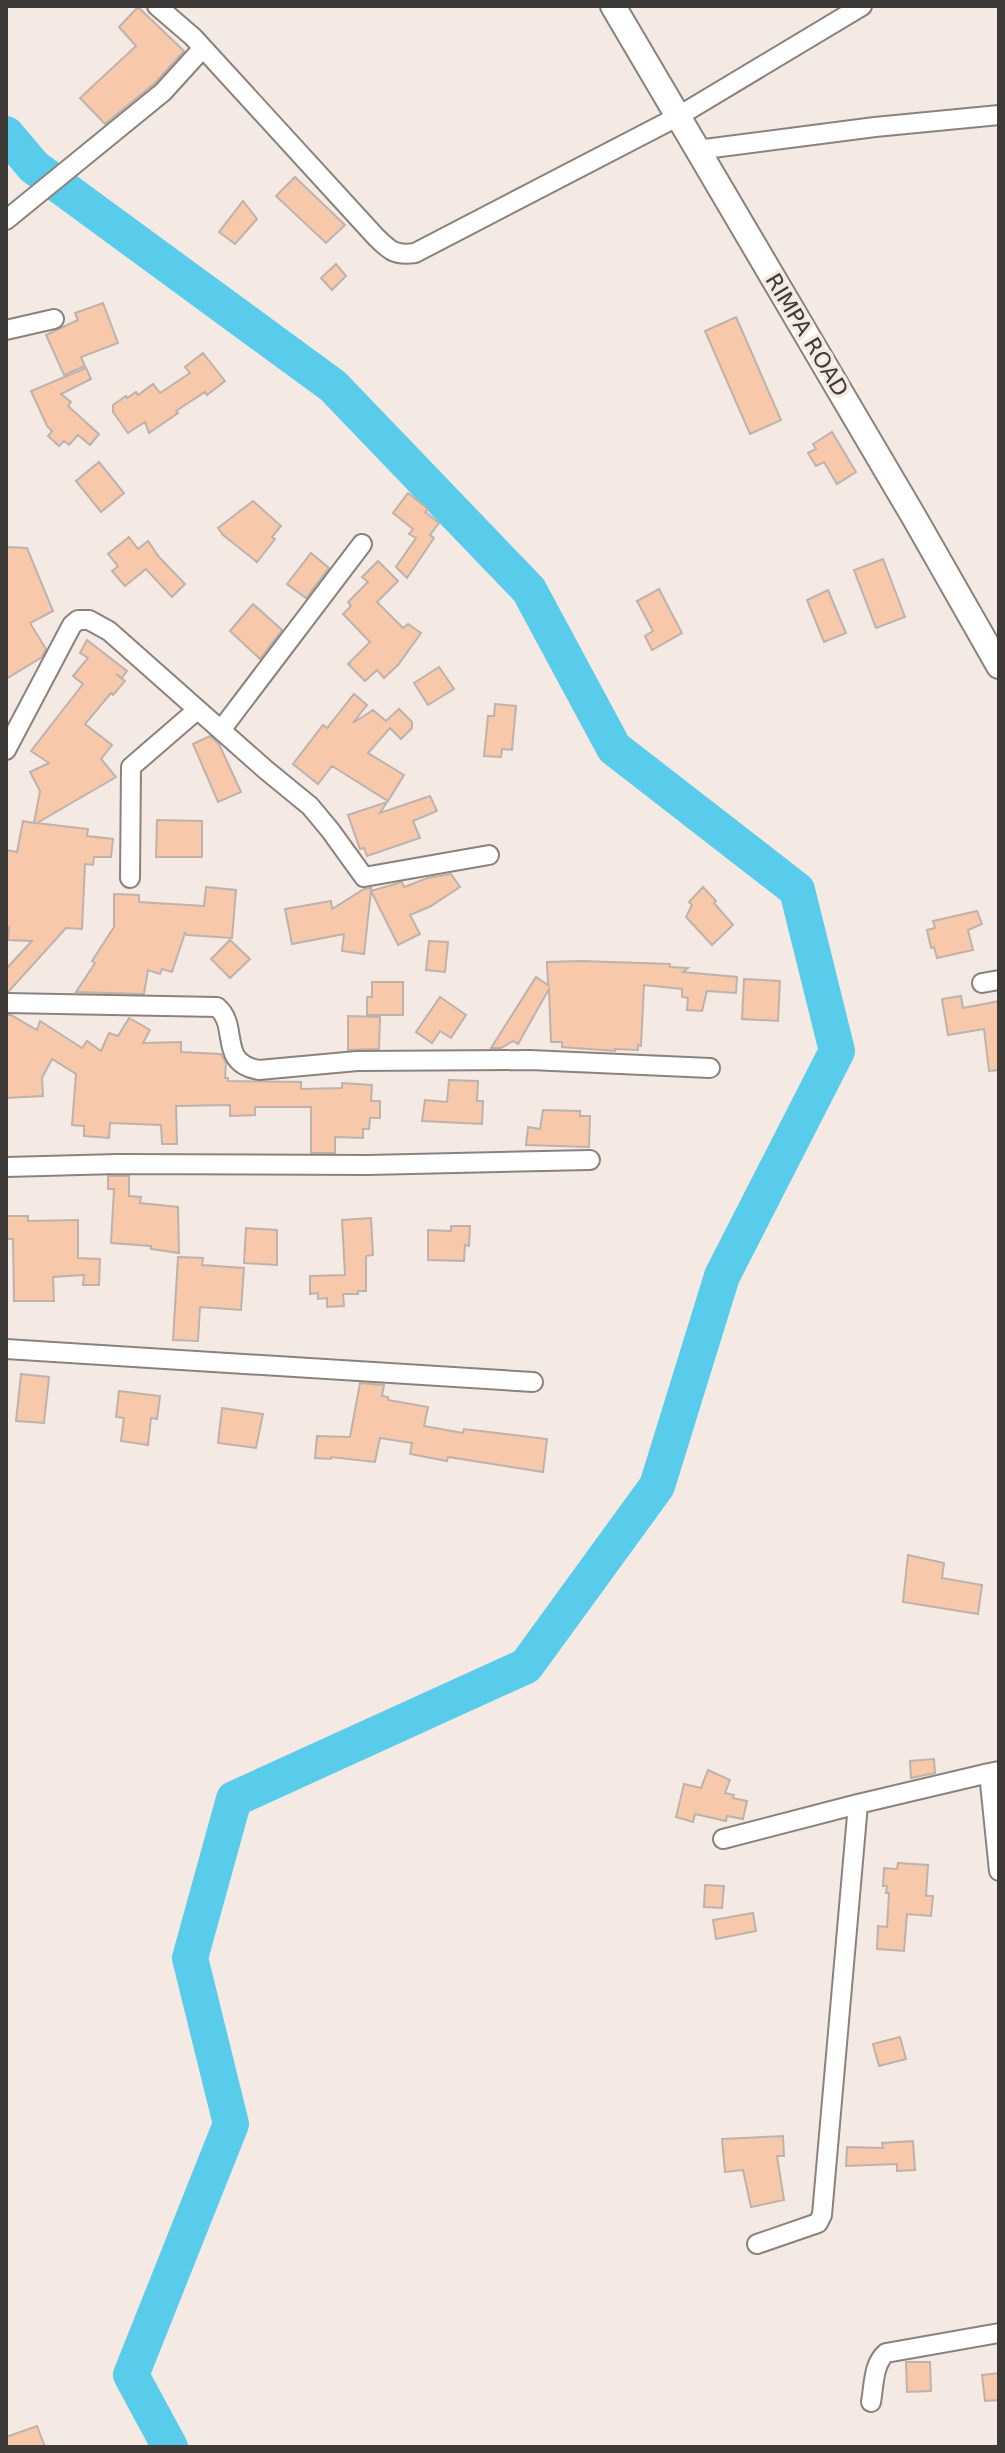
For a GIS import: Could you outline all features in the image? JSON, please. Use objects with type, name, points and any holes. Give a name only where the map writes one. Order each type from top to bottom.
[{"type":"street","points":[[157,6],[203,48],[375,236],[388,249],[400,255],[415,253],[677,117],[862,6]]},
{"type":"street","name":"RIMPA ROAD","points":[[613,6],[999,666]]},
{"type":"street","points":[[6,220],[163,92],[203,48]]},
{"type":"street","points":[[697,150],[999,115]]},
{"type":"street","points":[[6,330],[54,319]]},
{"type":"street","points":[[221,730],[362,544]]},
{"type":"street","points":[[6,750],[72,625],[78,620],[89,620],[109,631],[310,806],[364,877],[489,855]]},
{"type":"street","points":[[130,878],[131,767],[197,710]]},
{"type":"street","points":[[6,1003],[217,1007],[224,1013],[237,1060],[246,1068],[259,1070],[357,1061],[530,1060],[710,1068]]},
{"type":"street","points":[[6,1167],[590,1160]]},
{"type":"street","points":[[6,1349],[533,1382]]},
{"type":"street","points":[[723,1839],[994,1772],[999,1871]]},
{"type":"street","points":[[757,2244],[818,2223],[822,2215],[858,1804]]},
{"type":"street","points":[[871,2402],[876,2369],[880,2358],[886,2353],[999,2333]]},
{"type":"building","points":[[138,7],[184,51],[155,83],[105,124],[80,98],[136,46],[119,27]]},
{"type":"building","points":[[295,177],[345,225],[326,243],[276,196]]},
{"type":"building","points":[[243,201],[257,219],[235,244],[219,232]]},
{"type":"building","points":[[336,264],[346,276],[332,290],[321,278]]},
{"type":"building","points":[[103,303],[118,343],[81,357],[85,366],[64,375],[46,335],[78,320],[75,313]]},
{"type":"building","points":[[736,317],[781,420],[750,434],[705,331]]},
{"type":"building","points":[[203,353],[225,381],[207,395],[205,392],[176,411],[178,413],[149,433],[145,422],[128,433],[113,412],[113,405],[136,392],[138,395],[153,384],[160,393],[190,373],[185,367]]},
{"type":"building","points":[[86,368],[91,379],[61,394],[71,402],[68,406],[99,434],[90,445],[78,435],[69,445],[64,441],[59,446],[48,436],[52,431],[31,391]]},
{"type":"building","points":[[832,432],[856,472],[837,484],[824,462],[816,466],[808,453],[816,449],[813,444]]},
{"type":"building","points":[[99,462],[124,493],[101,512],[76,481]]},
{"type":"building","points":[[408,493],[428,509],[425,512],[439,523],[430,535],[434,538],[407,578],[396,567],[416,538],[409,534],[413,529],[393,513]]},
{"type":"building","points":[[253,501],[281,526],[257,562],[218,528]]},
{"type":"building","points":[[129,537],[138,549],[148,541],[185,584],[172,597],[146,569],[125,586],[112,571],[118,566],[108,554]]},
{"type":"building","points":[[6,547],[27,548],[53,611],[30,623],[46,649],[42,657],[6,679]]},
{"type":"building","points":[[311,553],[329,568],[306,598],[287,584]]},
{"type":"building","points":[[883,559],[905,617],[876,628],[854,570]]},
{"type":"building","points":[[378,561],[398,581],[377,602],[403,628],[408,624],[421,633],[398,665],[384,678],[377,670],[365,681],[348,664],[370,642],[343,614],[351,606],[348,602],[368,582],[362,577]]},
{"type":"building","points":[[659,589],[682,633],[652,650],[645,636],[653,631],[637,601]]},
{"type":"building","points":[[828,590],[846,633],[824,642],[807,600]]},
{"type":"building","points":[[253,604],[282,630],[260,659],[230,631]]},
{"type":"building","points":[[87,640],[127,671],[122,678],[116,674],[125,681],[85,724],[112,745],[101,759],[116,777],[37,823],[88,829],[87,836],[113,839],[111,857],[94,857],[93,865],[85,864],[82,929],[66,928],[6,991],[6,969],[32,941],[8,940],[6,850],[17,852],[23,821],[34,823],[40,791],[30,772],[49,763],[31,751],[83,684],[73,676],[88,658],[80,653]]},
{"type":"building","points":[[439,667],[454,689],[428,705],[414,683]]},
{"type":"building","points":[[354,694],[367,705],[353,723],[373,710],[386,721],[399,709],[412,722],[412,728],[401,739],[390,728],[368,753],[404,775],[388,801],[332,766],[318,784],[293,764],[323,725],[327,728]]},
{"type":"building","points":[[495,704],[516,706],[512,750],[502,749],[501,757],[484,756],[488,716],[494,716]]},
{"type":"building","points":[[210,736],[219,744],[241,792],[218,802],[193,744]]},
{"type":"building","points":[[430,796],[437,811],[413,821],[420,838],[367,856],[364,848],[360,849],[348,815],[387,802],[380,813]]},
{"type":"building","points":[[157,820],[202,821],[202,857],[156,857]]},
{"type":"building","points":[[451,874],[460,887],[431,906],[410,915],[420,934],[398,945],[371,891],[402,882],[404,887]]},
{"type":"building","points":[[206,887],[236,890],[232,938],[185,933],[172,972],[162,969],[160,974],[148,970],[144,994],[76,992],[114,927],[114,894],[139,895],[139,902],[204,906]]},
{"type":"building","points":[[703,887],[733,925],[712,945],[686,917],[692,905],[689,902]]},
{"type":"building","points":[[371,888],[364,954],[342,951],[344,934],[292,944],[285,909],[331,901],[332,909],[364,889]]},
{"type":"building","points":[[977,911],[982,924],[968,930],[973,950],[937,958],[927,930],[935,928],[933,921]]},
{"type":"building","points":[[230,940],[250,959],[230,978],[211,959]]},
{"type":"building","points":[[429,941],[448,942],[445,972],[426,970]]},
{"type":"building","points":[[547,962],[670,964],[670,967],[688,968],[683,972],[737,977],[736,993],[707,991],[702,1011],[687,1010],[688,998],[682,997],[682,989],[644,985],[641,1046],[638,1045],[638,1050],[615,1051],[562,1047],[562,1042],[551,1042],[549,989],[518,1044],[513,1041],[501,1048],[491,1048],[536,977],[548,985]]},
{"type":"building","points":[[744,979],[780,981],[778,1021],[742,1019]]},
{"type":"building","points":[[372,982],[403,982],[403,1015],[367,1015],[367,997],[372,997]]},
{"type":"building","points":[[961,996],[963,1008],[999,1001],[999,1070],[989,1071],[984,1029],[948,1035],[942,999]]},
{"type":"building","points":[[440,997],[466,1015],[451,1038],[440,1031],[432,1043],[416,1032]]},
{"type":"building","points":[[6,1015],[37,1030],[40,1021],[82,1048],[87,1041],[101,1051],[109,1033],[118,1036],[129,1018],[150,1030],[143,1043],[181,1042],[181,1052],[221,1054],[226,1063],[225,1078],[228,1081],[301,1082],[301,1089],[342,1088],[342,1083],[372,1085],[371,1101],[380,1101],[380,1118],[370,1118],[369,1129],[363,1129],[363,1138],[335,1137],[335,1153],[311,1153],[311,1107],[255,1107],[255,1115],[230,1116],[230,1105],[176,1106],[177,1144],[162,1144],[161,1125],[110,1123],[109,1138],[84,1136],[84,1126],[72,1125],[76,1074],[52,1059],[42,1078],[43,1096],[6,1098]]},
{"type":"building","points":[[348,1016],[380,1017],[379,1049],[348,1050]]},
{"type":"building","points":[[449,1080],[478,1081],[477,1101],[483,1101],[482,1124],[422,1121],[425,1100],[447,1102]]},
{"type":"building","points":[[543,1110],[580,1111],[580,1116],[590,1116],[589,1147],[526,1145],[528,1127],[540,1129]]},
{"type":"building","points":[[108,1176],[129,1176],[129,1196],[141,1197],[140,1203],[178,1207],[179,1253],[151,1249],[151,1246],[111,1243],[114,1189],[108,1189]]},
{"type":"building","points":[[6,1216],[28,1216],[28,1221],[78,1220],[78,1258],[100,1259],[99,1285],[83,1285],[84,1275],[53,1277],[54,1301],[14,1301],[13,1239],[6,1239]]},
{"type":"building","points":[[371,1218],[373,1255],[366,1256],[366,1291],[343,1294],[344,1306],[327,1307],[327,1298],[318,1299],[318,1293],[310,1294],[310,1276],[345,1275],[342,1220]]},
{"type":"building","points":[[451,1226],[470,1226],[464,1261],[428,1260],[428,1230],[451,1231]]},
{"type":"building","points":[[246,1228],[277,1230],[277,1265],[244,1263]]},
{"type":"building","points":[[178,1257],[203,1258],[202,1265],[244,1268],[241,1310],[200,1307],[198,1341],[173,1340]]},
{"type":"building","points":[[21,1374],[49,1377],[44,1423],[16,1421]]},
{"type":"building","points":[[360,1383],[384,1385],[382,1396],[388,1397],[388,1400],[428,1407],[424,1426],[463,1433],[464,1429],[547,1439],[543,1472],[410,1454],[412,1443],[380,1438],[375,1462],[315,1458],[317,1436],[350,1437]]},
{"type":"building","points":[[119,1391],[160,1396],[157,1419],[151,1418],[148,1445],[121,1441],[124,1418],[116,1417]]},
{"type":"building","points":[[222,1408],[263,1414],[256,1448],[218,1443]]},
{"type":"building","points":[[908,1555],[944,1563],[942,1578],[982,1585],[978,1614],[903,1602]]},
{"type":"building","points":[[934,1759],[935,1773],[911,1778],[910,1761]]},
{"type":"building","points":[[708,1770],[730,1780],[725,1793],[747,1801],[743,1819],[727,1816],[726,1821],[695,1814],[693,1822],[676,1817],[684,1784],[701,1788]]},
{"type":"building","points":[[898,1863],[928,1865],[926,1896],[933,1896],[931,1916],[907,1914],[904,1951],[877,1949],[878,1926],[887,1927],[889,1893],[886,1893],[887,1886],[883,1886],[884,1868],[897,1869]]},
{"type":"building","points":[[705,1885],[724,1886],[722,1908],[704,1907]]},
{"type":"building","points":[[753,1913],[756,1931],[716,1939],[713,1920]]},
{"type":"building","points":[[900,2037],[906,2059],[879,2066],[873,2044]]},
{"type":"building","points":[[783,2136],[784,2156],[777,2156],[784,2200],[751,2207],[743,2170],[725,2172],[722,2139]]},
{"type":"building","points":[[913,2141],[915,2170],[897,2171],[897,2164],[846,2166],[847,2147],[883,2148],[882,2143]]},
{"type":"building","points":[[906,2362],[930,2362],[931,2391],[907,2392]]},
{"type":"building","points":[[999,2373],[999,2400],[985,2401],[982,2375]]},
{"type":"building","points":[[37,2426],[45,2447],[6,2447],[6,2437]]},
{"type":"waterway","points":[[6,134],[34,167],[333,386],[529,590],[614,748],[797,890],[837,1051],[722,1276],[657,1486],[526,1666],[234,1799],[190,1958],[231,2124],[131,2375],[170,2447]]}]
